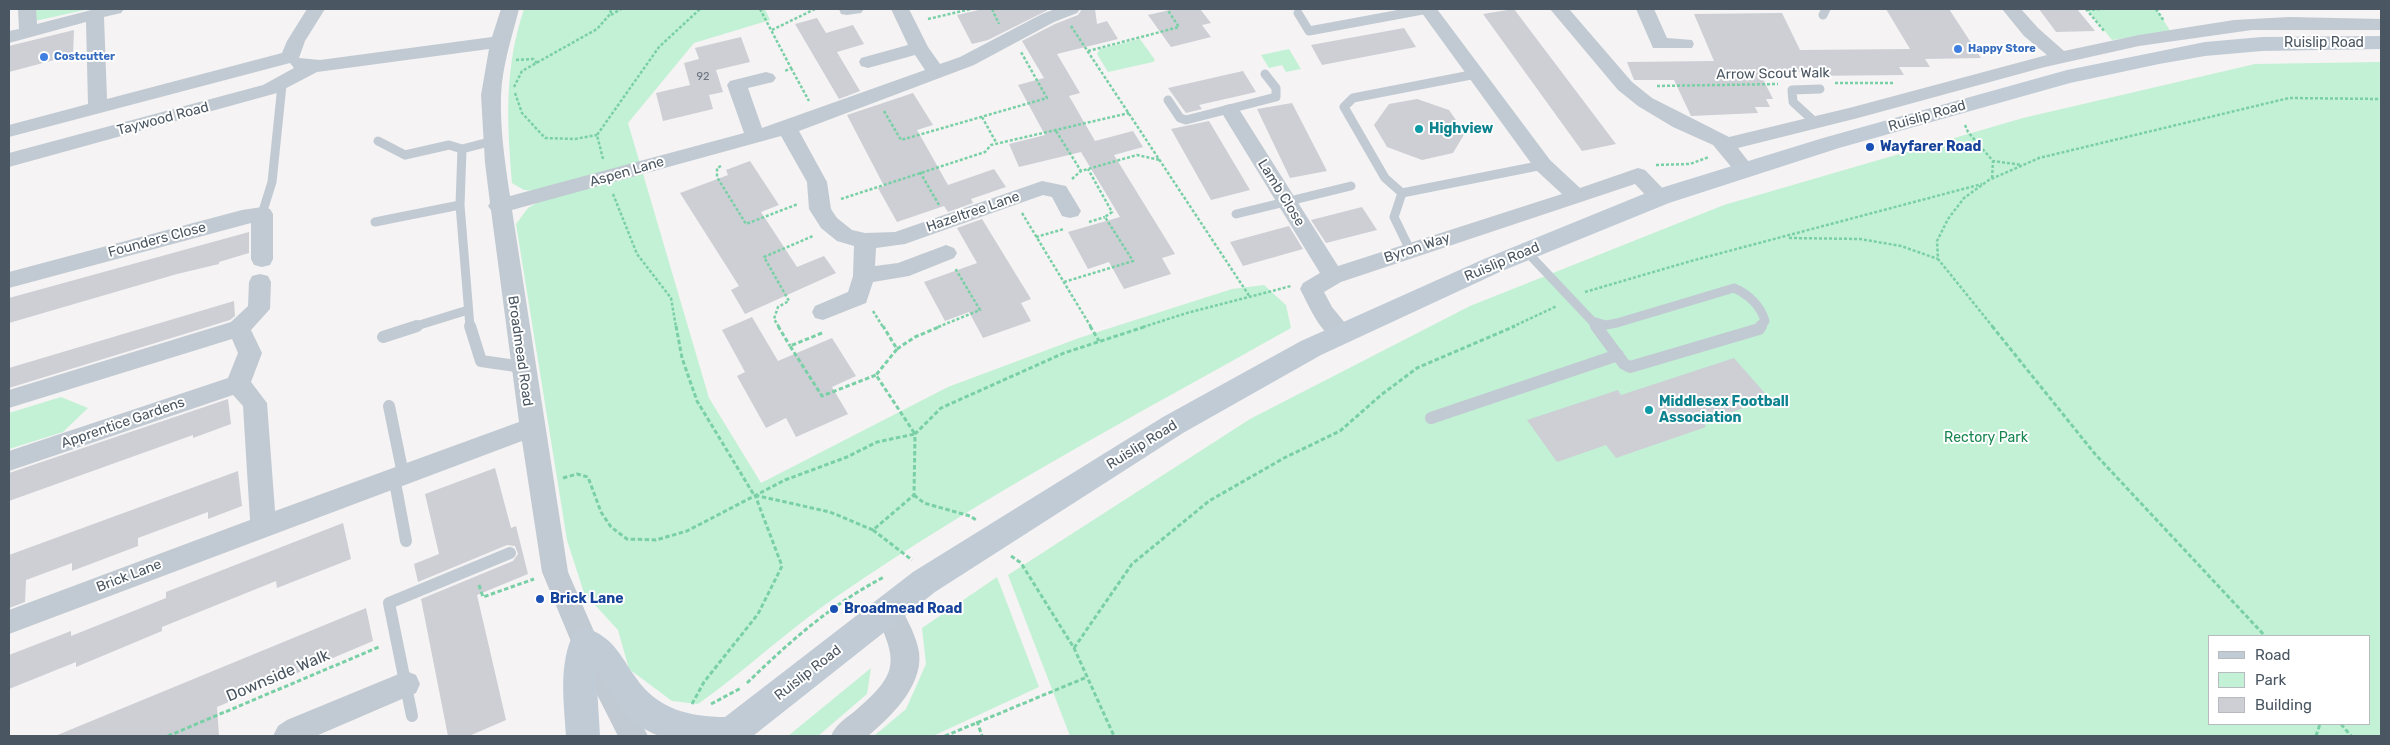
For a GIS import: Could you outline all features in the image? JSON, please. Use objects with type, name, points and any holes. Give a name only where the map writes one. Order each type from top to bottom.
[{"type":"main road","name":"Ruislip Road","points":[[729,735],[924,582],[1173,425],[1342,334],[1526,251],[1660,196],[1831,143],[2068,77],[2159,57],[2262,44],[2364,37]]},
{"type":"main road","points":[[583,736],[579,671],[585,642],[604,656],[629,695],[650,715],[669,726],[703,734],[729,735]]},
{"type":"street","points":[[27,9],[29,32]]},
{"type":"street","points":[[9,37],[95,16],[115,9]]},
{"type":"street","points":[[290,57],[296,41],[316,9]]},
{"type":"street","name":"Broadmead Road","points":[[510,9],[500,42],[491,95],[493,141],[499,206],[556,572],[585,642],[633,736]]},
{"type":"street","points":[[1428,9],[1543,165],[1577,196]]},
{"type":"street","points":[[1559,9],[1625,86],[1645,102],[1726,145],[1745,170]]},
{"type":"street","points":[[1645,9],[1660,44],[1685,44]]},
{"type":"street","points":[[2011,9],[2031,32],[2060,57]]},
{"type":"street","points":[[2218,9],[2234,26]]},
{"type":"street","points":[[1726,145],[1816,123],[2060,57],[2112,46],[2263,23],[2364,37],[2381,23],[2372,9]]},
{"type":"street","name":"Aspen Lane","points":[[499,206],[787,128],[937,73],[990,51],[1066,10]]},
{"type":"street","points":[[95,16],[98,108]]},
{"type":"street","points":[[904,16],[919,48],[937,73]]},
{"type":"street","name":"Taywood Road","points":[[9,131],[290,57],[296,63],[313,66],[500,42]]},
{"type":"street","points":[[868,62],[919,48]]},
{"type":"street","name":"Taywood Road","points":[[9,160],[282,85],[313,66]]},
{"type":"street","points":[[755,136],[737,86],[766,78]]},
{"type":"street","name":"Lamb Close","points":[[1230,110],[1333,276]]},
{"type":"street","name":"Hazeltree Lane","points":[[787,128],[816,182],[820,209],[829,223],[845,236],[865,241],[897,239],[1042,188],[1052,188],[1059,191],[1070,211]]},
{"type":"street","name":"Byron Way","points":[[1342,334],[1324,313],[1311,290],[1333,276],[1577,196],[1638,174],[1660,196]]},
{"type":"street","points":[[9,399],[239,328],[259,310],[262,214]]},
{"type":"street","name":"Founders Close","points":[[9,280],[242,217],[262,214]]},
{"type":"street","points":[[861,287],[865,241]]},
{"type":"street","points":[[825,322],[861,287],[946,253]]},
{"type":"street","points":[[239,328],[250,353],[238,384],[255,403],[264,525]]},
{"type":"street","name":"Apprentice Gardens","points":[[9,461],[238,384]]},
{"type":"street","name":"Brick Lane","points":[[9,622],[264,525],[532,427]]},
{"type":"street","points":[[846,736],[864,722],[891,694],[905,669],[905,649],[888,610]]},
{"type":"street","points":[[288,736],[297,730],[406,684]]},
{"type":"lane","points":[[1298,13],[1309,31],[1428,9]]},
{"type":"lane","points":[[1168,100],[1180,118],[1186,120],[1230,110],[1276,97],[1276,88],[1265,74]]},
{"type":"lane","points":[[1402,193],[1385,178],[1344,107],[1353,98],[1476,74]]},
{"type":"lane","points":[[262,214],[272,182],[282,85]]},
{"type":"lane","points":[[1816,123],[1793,102],[1792,90],[1820,89]]},
{"type":"lane","points":[[378,141],[405,154],[449,145],[462,149],[493,141]]},
{"type":"lane","points":[[462,149],[460,205],[470,330],[481,361],[523,367]]},
{"type":"lane","points":[[1402,193],[1543,165]]},
{"type":"lane","points":[[1236,214],[1351,186]]},
{"type":"lane","points":[[1402,193],[1394,217],[1410,250]]},
{"type":"lane","points":[[375,222],[460,205]]},
{"type":"lane","points":[[1526,251],[1592,321],[1618,356],[1630,367],[1759,329],[1765,322],[1765,317],[1748,297],[1734,288],[1617,323],[1606,325],[1592,321]]},
{"type":"lane","points":[[383,337],[468,310]]},
{"type":"lane","points":[[1431,418],[1618,356]]},
{"type":"lane","points":[[389,406],[406,541]]},
{"type":"lane","points":[[412,716],[389,603],[510,553]]},
{"type":"path","points":[[610,9],[611,13],[597,29],[522,71],[514,88],[517,108],[526,121],[545,138],[575,139],[597,135],[659,47],[700,9]]},
{"type":"path","points":[[608,17],[621,9]]},
{"type":"path","points":[[760,9],[818,117]]},
{"type":"path","points":[[772,30],[815,9]]},
{"type":"path","points":[[904,16],[971,9]]},
{"type":"path","points":[[1088,51],[1179,27],[1167,9]]},
{"type":"path","points":[[2087,9],[2101,9]]},
{"type":"path","points":[[2087,9],[2106,33]]},
{"type":"path","points":[[1066,10],[1088,51],[1250,297]]},
{"type":"path","points":[[875,96],[901,140],[1047,98],[1020,48],[1011,39]]},
{"type":"path","points":[[766,78],[792,68]]},
{"type":"path","name":"Arrow Scout Walk","points":[[1834,83],[1894,82]]},
{"type":"path","name":"Arrow Scout Walk","points":[[1625,86],[1784,84]]},
{"type":"path","points":[[1938,259],[1937,241],[1948,219],[1964,198],[1992,178],[2022,165],[2084,146],[2289,98],[2381,99]]},
{"type":"path","points":[[726,164],[717,168],[716,177],[746,224],[800,203],[820,203],[840,199],[985,152],[991,145],[1129,113]]},
{"type":"path","points":[[982,117],[997,144]]},
{"type":"path","points":[[1968,128],[1968,132],[1993,161],[2022,165]]},
{"type":"path","points":[[1056,131],[1081,171],[1137,156],[1160,160]]},
{"type":"path","points":[[597,135],[608,177],[637,254],[671,298],[682,358],[697,401],[754,495],[782,566],[758,614],[704,682],[691,707],[700,707]]},
{"type":"path","points":[[1992,178],[1993,161]]},
{"type":"path","points":[[1064,282],[1133,261],[1105,217],[1112,212],[1088,169]]},
{"type":"path","points":[[920,172],[948,221]]},
{"type":"path","points":[[1074,648],[1132,564],[1209,501],[1284,458],[1340,431],[1381,395],[1417,368],[1513,327],[1590,289],[1982,184]]},
{"type":"path","points":[[1013,198],[1100,341]]},
{"type":"path","points":[[834,227],[764,257],[789,301],[778,307],[774,319],[822,396],[876,375],[896,349],[915,337],[980,310],[946,253]]},
{"type":"path","points":[[1782,238],[1860,239],[1901,246],[1938,259],[2095,454],[2264,635]]},
{"type":"path","points":[[542,485],[577,474],[588,477],[601,512],[611,527],[627,539],[656,540],[687,531],[784,480],[847,457],[877,442],[915,434],[941,408],[1064,353],[1187,313],[1333,276]]},
{"type":"path","points":[[861,287],[873,312],[896,349]]},
{"type":"path","points":[[790,346],[825,322]]},
{"type":"path","points":[[873,530],[914,495],[915,434],[876,375]]},
{"type":"path","points":[[754,495],[830,512],[873,530],[912,560]]},
{"type":"path","points":[[914,495],[924,503],[970,516],[980,523]]},
{"type":"path","points":[[967,524],[975,519]]},
{"type":"path","points":[[904,565],[920,555]]},
{"type":"path","points":[[1015,560],[1021,563],[1074,648],[1114,736]]},
{"type":"path","points":[[474,568],[483,597],[556,572]]},
{"type":"path","points":[[708,705],[744,686],[787,643],[853,594],[888,576]]},
{"type":"path","name":"Downside Walk","points":[[168,736],[397,640]]},
{"type":"path","points":[[945,736],[977,721],[1087,677]]},
{"type":"path","points":[[977,721],[982,736]]},
{"type":"path","points":[[2342,725],[2351,736]]},
{"type":"green space","points":[[33,9],[89,9],[35,21]]},
{"type":"green space","points":[[524,9],[765,9],[770,20],[694,43],[628,123],[709,398],[761,483],[948,387],[1079,338],[1232,289],[1264,285],[1286,305],[1291,328],[1060,457],[891,560],[819,609],[698,704],[672,701],[629,669],[618,630],[584,593],[567,540],[516,224],[528,208],[556,192],[524,190],[512,183],[508,117],[510,74]]},
{"type":"green space","points":[[2087,9],[2156,9],[2171,32],[2112,40]]},
{"type":"green space","points":[[1140,39],[1155,60],[1108,72],[1097,54],[1100,49]]},
{"type":"green space","points":[[1289,49],[1301,69],[1286,72],[1282,65],[1269,68],[1261,55]]},
{"type":"green space","name":"Rectory Park","points":[[2381,62],[2381,736],[1070,736],[1008,575],[1250,419],[1470,306],[1724,205],[2023,118],[2255,64]]},
{"type":"green space","points":[[61,397],[88,408],[63,432],[9,449],[9,413]]},
{"type":"green space","points":[[997,577],[1039,687],[933,736],[874,736],[906,709],[926,664],[922,628]]},
{"type":"green space","points":[[871,668],[867,694],[818,736],[788,736]]},
{"type":"building","points":[[983,9],[1050,9],[988,40],[972,44],[957,15]]},
{"type":"building","points":[[1082,9],[1095,9],[1097,24],[1107,21],[1118,39],[1057,54],[1080,93],[1069,96],[1095,141],[1133,131],[1143,147],[1114,155],[1175,254],[1162,258],[1171,274],[1124,289],[1109,262],[1088,269],[1068,232],[1120,217],[1081,152],[1019,167],[1009,144],[1045,135],[1018,85],[1044,78],[1022,41],[1055,24],[1078,15]]},
{"type":"building","points":[[1174,9],[1200,9],[1211,23],[1202,25],[1211,37],[1171,47],[1148,15]]},
{"type":"building","points":[[1514,9],[1616,144],[1582,151],[1483,14]]},
{"type":"building","points":[[1886,9],[1949,9],[1981,58],[1925,59],[1930,67],[1899,67],[1904,75],[1804,76],[1802,72],[1760,73],[1773,99],[1766,99],[1770,107],[1755,107],[1758,113],[1691,116],[1674,80],[1634,80],[1627,62],[1714,61],[1694,14],[1782,13],[1800,50],[1910,49]]},
{"type":"building","points":[[2039,9],[2077,9],[2095,31],[2056,32]]},
{"type":"building","points":[[817,18],[826,33],[853,25],[864,44],[837,52],[860,91],[839,99],[795,24]]},
{"type":"building","points":[[1404,28],[1416,47],[1322,65],[1311,45]]},
{"type":"building","points":[[74,30],[73,55],[9,72],[9,46]]},
{"type":"building","points":[[741,37],[750,62],[716,70],[723,92],[709,95],[713,109],[663,121],[656,93],[690,85],[684,63],[699,59],[695,48]]},
{"type":"building","points":[[1243,71],[1256,92],[1199,105],[1202,109],[1186,113],[1168,88]]},
{"type":"building","points":[[913,93],[933,125],[917,130],[948,185],[994,169],[1006,187],[971,199],[973,203],[948,212],[944,206],[897,222],[878,188],[884,186],[847,115]]},
{"type":"building","name":"Highview","points":[[1417,99],[1449,110],[1465,133],[1453,153],[1422,160],[1387,147],[1374,125],[1389,104]]},
{"type":"building","points":[[1292,103],[1327,171],[1290,178],[1257,109]]},
{"type":"building","points":[[1209,121],[1250,190],[1211,200],[1171,129]]},
{"type":"building","points":[[750,161],[779,205],[761,212],[797,267],[824,256],[836,273],[745,314],[731,290],[739,286],[680,193],[728,175],[726,170]]},
{"type":"building","points":[[1362,207],[1377,230],[1326,243],[1311,220]]},
{"type":"building","points":[[982,219],[1031,299],[1021,303],[1031,321],[983,338],[969,312],[945,321],[924,282],[977,263],[957,228]]},
{"type":"building","points":[[1289,226],[1303,249],[1243,266],[1230,242]]},
{"type":"building","points":[[249,232],[249,253],[219,262],[219,264],[177,274],[9,323],[9,298]]},
{"type":"building","points":[[234,301],[235,316],[230,320],[9,388],[9,368]]},
{"type":"building","points":[[752,317],[778,361],[832,338],[856,376],[832,387],[848,414],[796,437],[786,418],[766,428],[737,376],[745,372],[722,330]]},
{"type":"building","name":"Middlesex Football Association","points":[[1734,358],[1770,399],[1703,422],[1706,427],[1616,458],[1606,445],[1557,462],[1527,420],[1618,390],[1621,395]]},
{"type":"building","points":[[228,399],[231,424],[193,438],[193,435],[9,501],[9,473]]},
{"type":"building","points":[[495,468],[511,528],[516,526],[528,574],[477,595],[506,720],[469,736],[448,736],[421,599],[513,561],[518,554],[515,546],[507,545],[418,582],[414,564],[439,554],[425,494]]},
{"type":"building","points":[[238,471],[242,506],[208,519],[208,512],[138,538],[138,546],[72,571],[72,563],[26,580],[25,602],[9,608],[9,555]]},
{"type":"building","points":[[343,523],[351,559],[277,588],[276,581],[162,627],[162,631],[76,667],[76,662],[9,689],[9,655],[71,631],[71,636],[166,598],[166,592]]},
{"type":"building","points":[[366,608],[373,641],[217,707],[219,736],[55,736]]},
{"type":"place","name":"Happy Store","points":[[1958,49]]},
{"type":"place","name":"Costcutter","points":[[44,57]]},
{"type":"place","name":"Highview","points":[[1419,129]]},
{"type":"place","name":"Wayfarer Road","points":[[1870,147]]},
{"type":"place","name":"Middlesex Football Association","points":[[1649,410]]},
{"type":"place","name":"Brick Lane","points":[[540,599]]},
{"type":"place","name":"Broadmead Road","points":[[834,609]]}]
